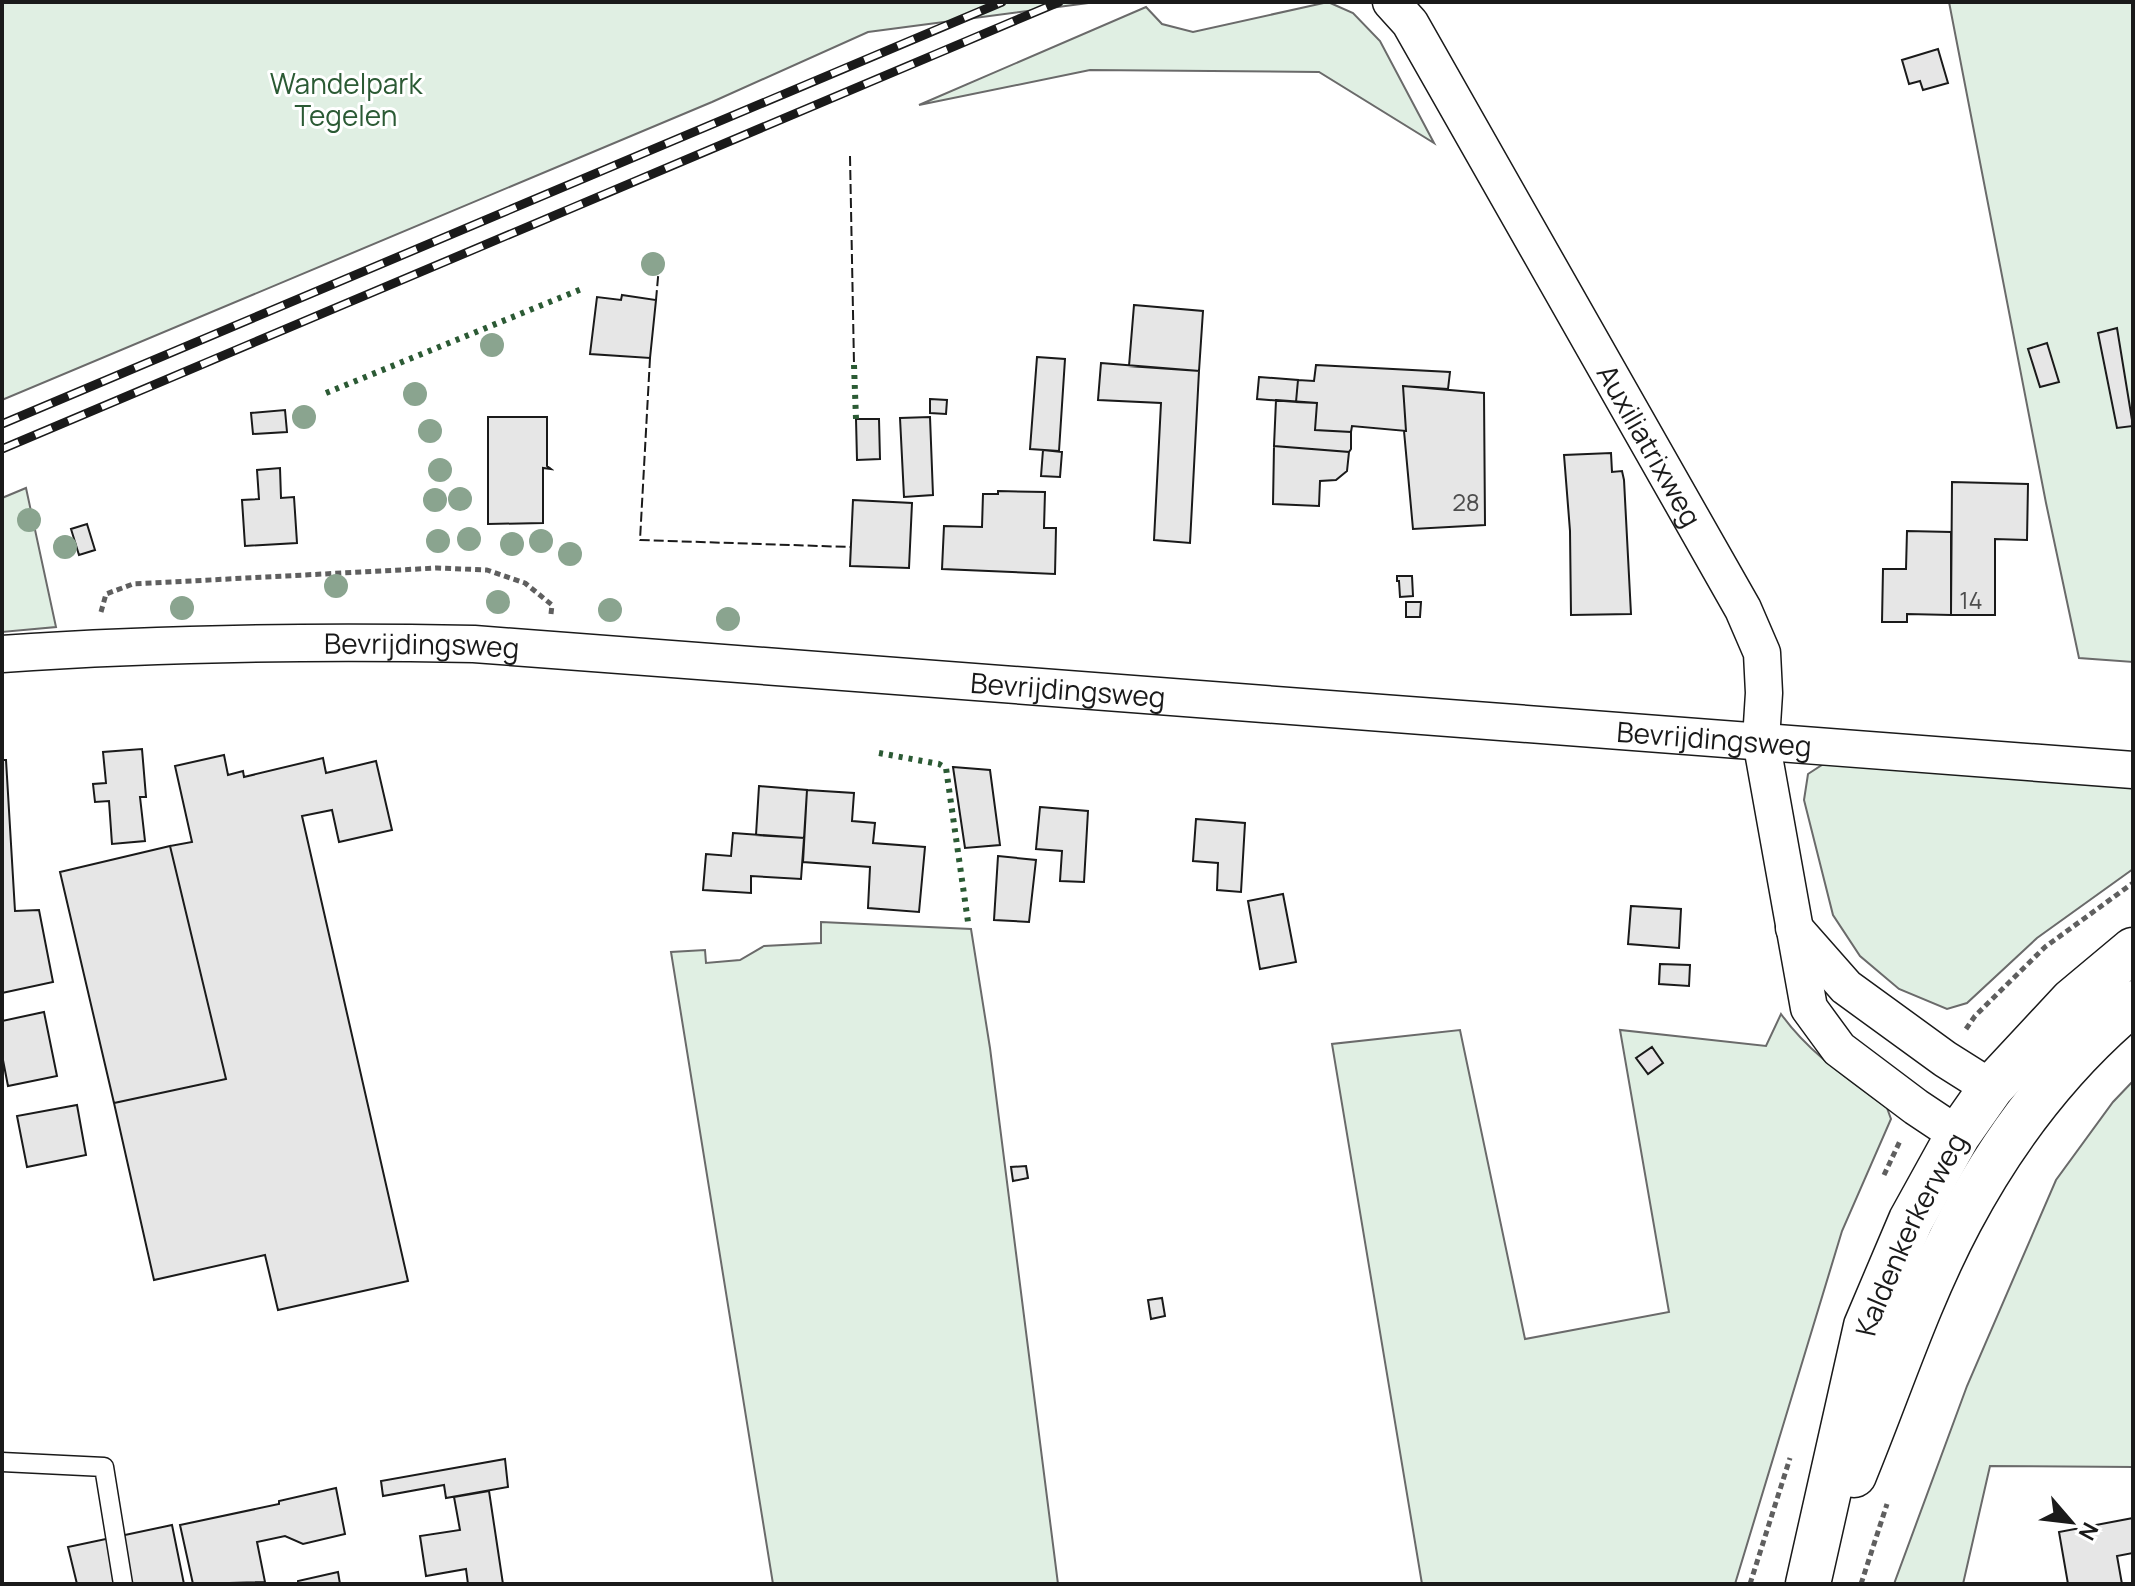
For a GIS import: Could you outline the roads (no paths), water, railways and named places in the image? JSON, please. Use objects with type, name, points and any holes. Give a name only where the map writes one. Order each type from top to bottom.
[{"type":"main road","name":"Kaldenkerkerweg","points":[[1808,1584],[1866,1326],[1885,1275],[1911,1220],[1958,1135],[1991,1088],[2072,1001],[2133,950]]},
{"type":"main road","name":"Kaldenkerkerweg","points":[[1808,1584],[1933,1277],[1983,1179],[2010,1138],[2063,1070],[2101,1030],[2133,1003]]},
{"type":"main road","points":[[1958,1135],[2010,1138],[1991,1088]]},
{"type":"street","name":"Auxiliatrixweg","points":[[1391,2],[1410,23],[1743,609],[1762,653],[1764,693],[1761,740],[1809,1008],[1839,1049],[1958,1135]]},
{"type":"street","name":"Bevrijdingsweg","points":[[2,654],[303,641],[474,644],[2133,770]]},
{"type":"street","points":[[1793,926],[1846,987],[1945,1059],[1991,1088]]},
{"type":"lane","points":[[2,1462],[104,1467],[123,1584]]},
{"type":"railway","points":[[2,424],[1002,2]]},
{"type":"railway","points":[[2,449],[1059,2]]},
{"type":"park label","name":"Wandelpark Tegelen","points":[[346,99]]}]
